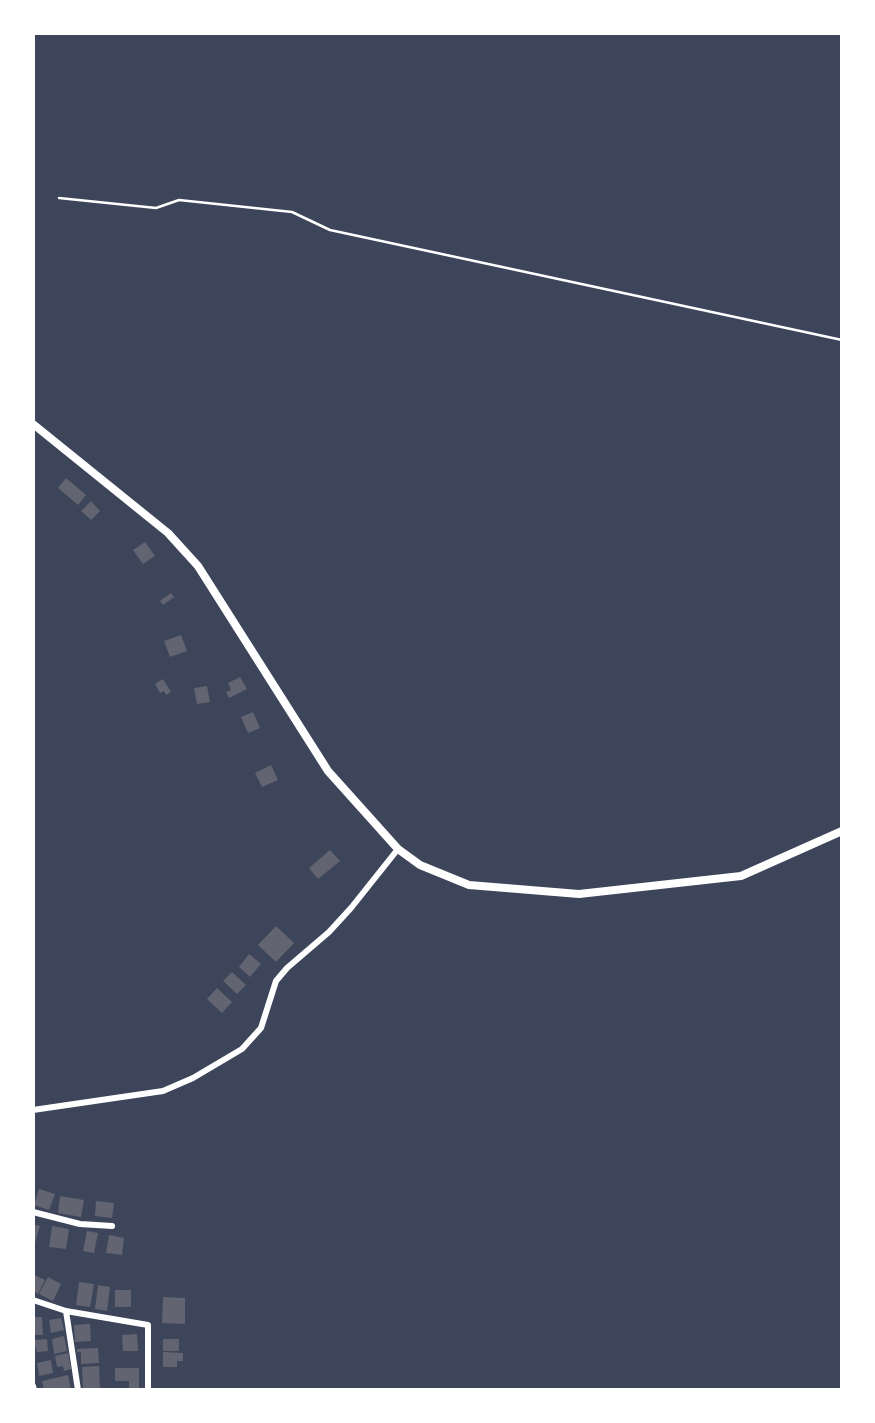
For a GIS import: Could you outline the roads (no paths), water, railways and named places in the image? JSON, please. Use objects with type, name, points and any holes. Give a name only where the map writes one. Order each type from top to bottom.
[{"type":"street","points":[[33,424],[168,533],[198,566],[328,771],[398,849],[420,865],[469,885],[579,894],[741,876],[842,831]]},
{"type":"street","points":[[33,1110],[163,1091],[242,1049],[261,1028],[276,981],[329,932],[398,849]]},
{"type":"street","points":[[33,1212],[80,1224],[112,1226]]},
{"type":"street","points":[[33,1300],[66,1311],[148,1325],[148,1390]]},
{"type":"street","points":[[66,1311],[79,1390]]},
{"type":"lane","points":[[59,198],[156,208],[179,200],[292,212],[330,230],[842,340]]}]
